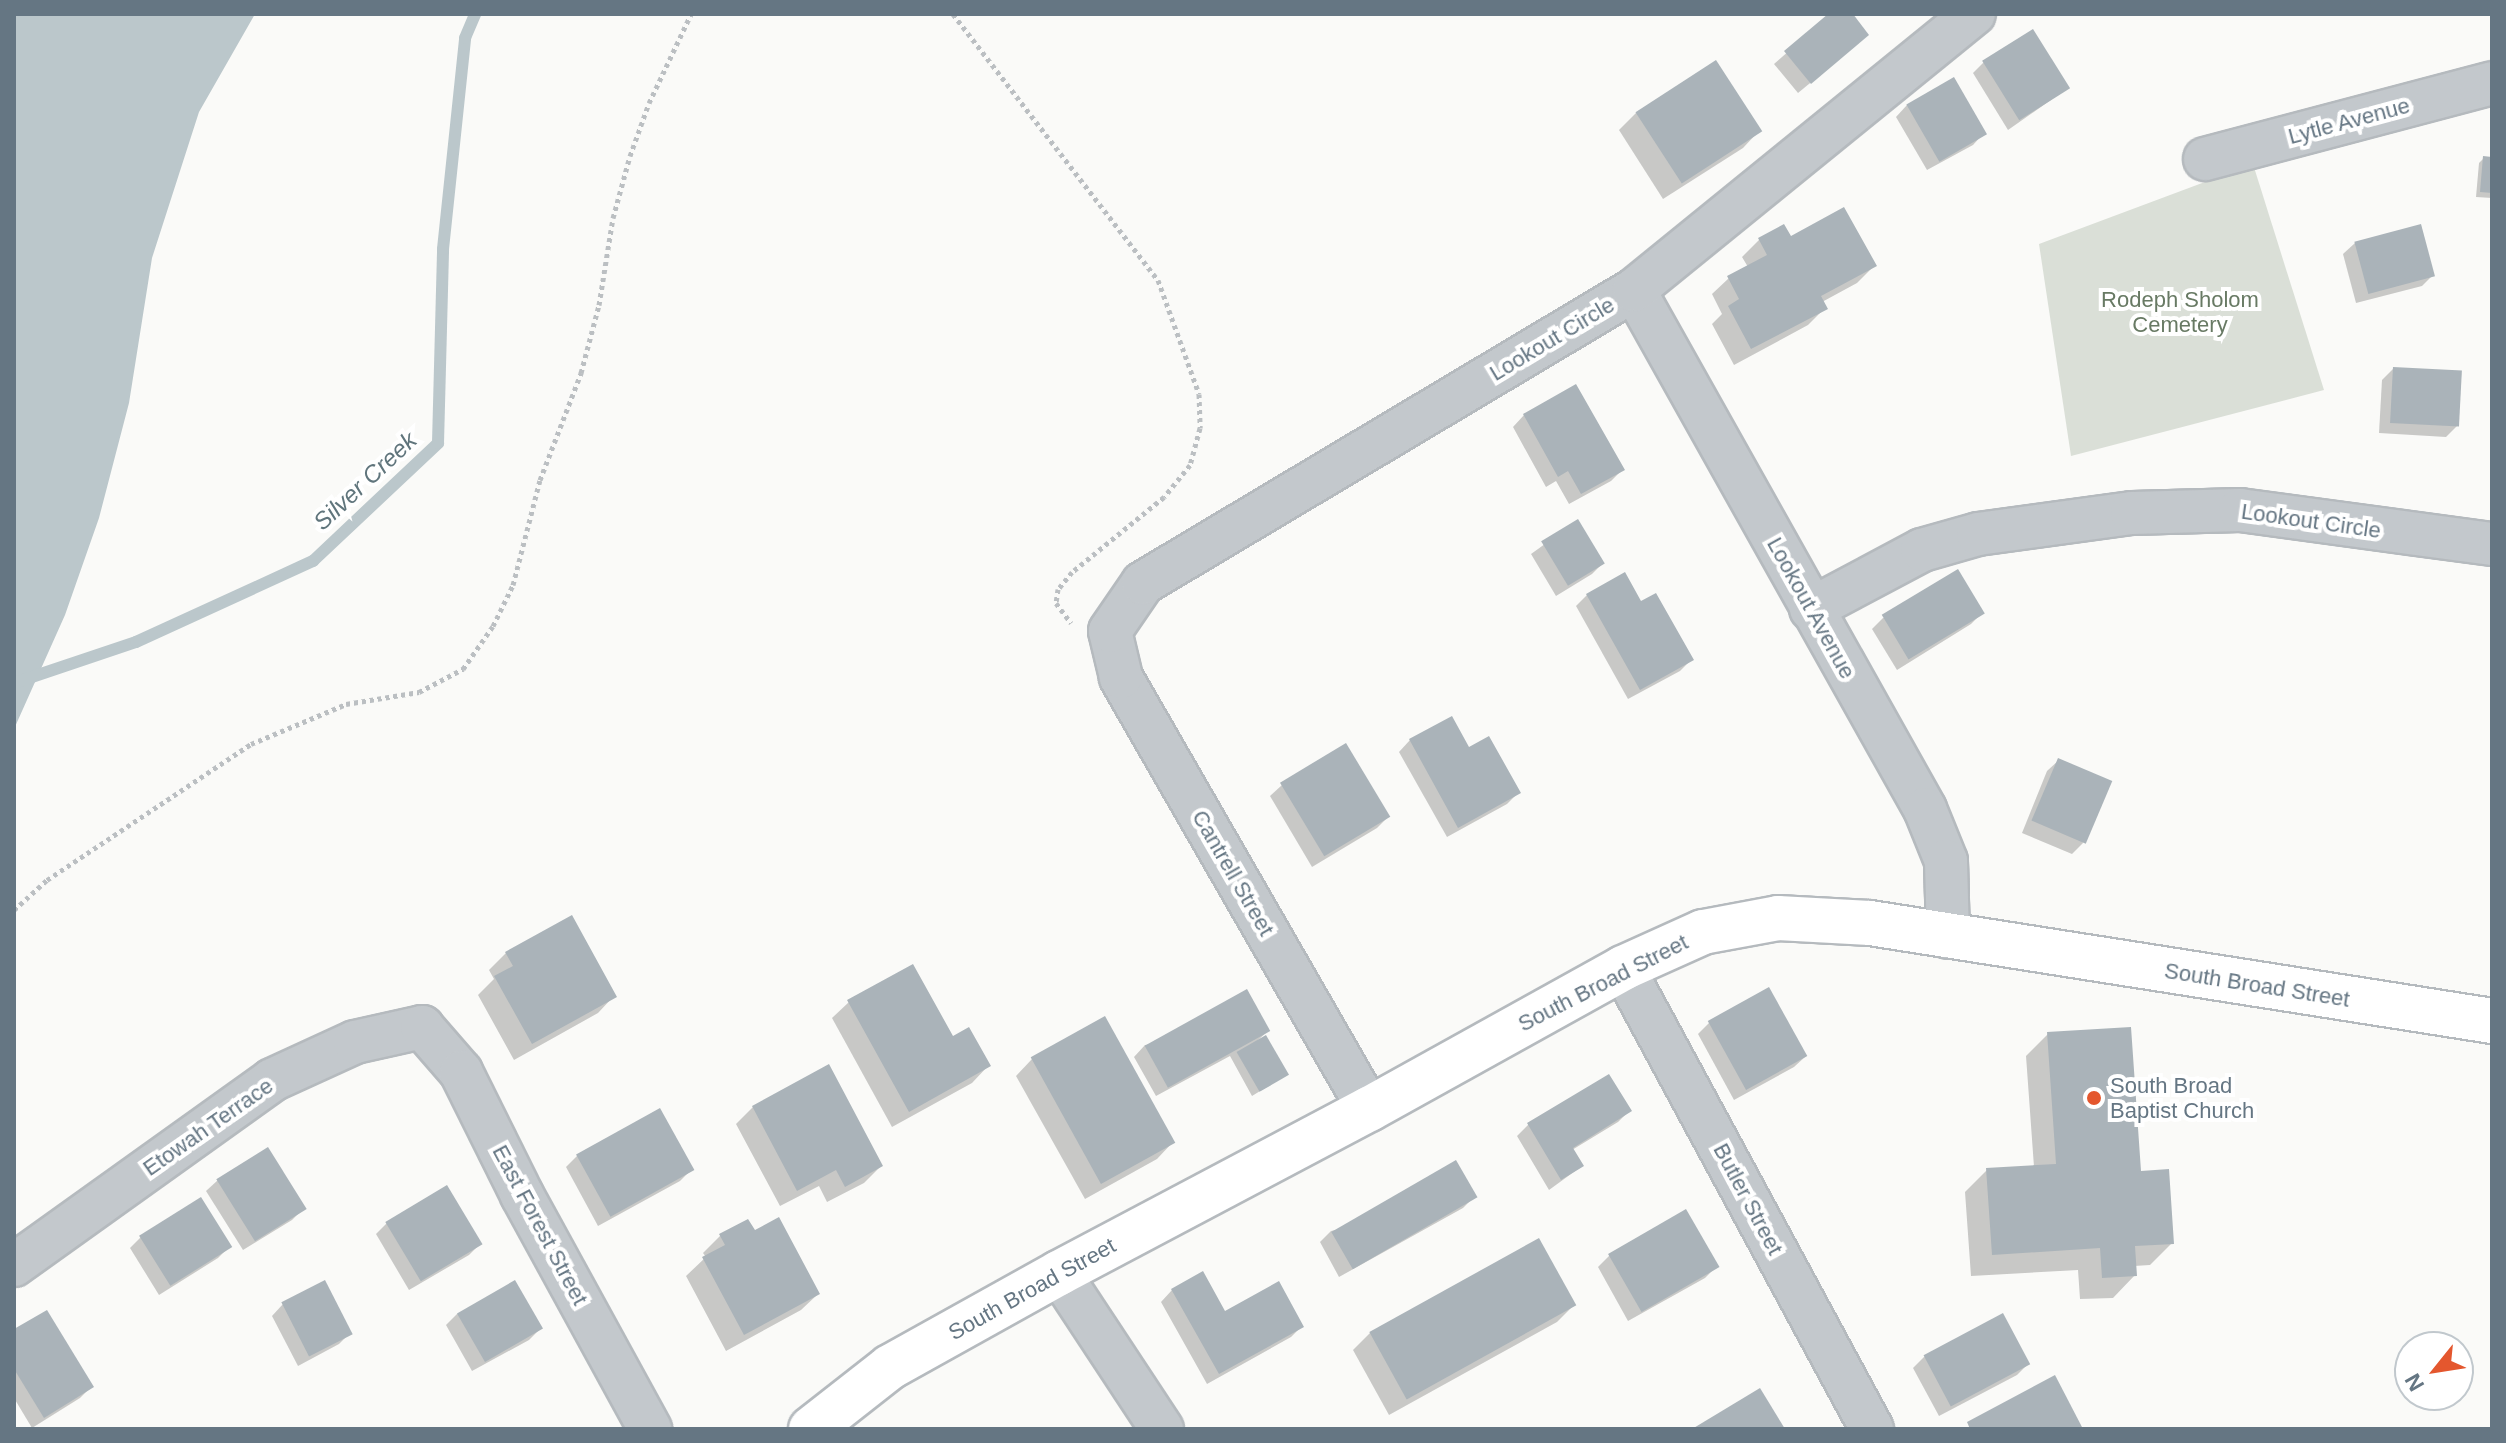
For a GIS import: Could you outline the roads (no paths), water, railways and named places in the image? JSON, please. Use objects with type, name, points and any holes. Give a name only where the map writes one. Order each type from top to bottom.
[{"type":"main road","name":"South Broad Street","points":[[811,1429],[890,1367],[1059,1273],[1369,1109],[1623,968],[1703,932],[1778,918],[1870,923],[2492,1021]]},
{"type":"street","name":"Lookout Circle","points":[[1110,631],[1143,583],[1634,290],[1974,14]]},
{"type":"street","name":"Lytle Avenue","points":[[2205,159],[2492,83]]},
{"type":"street","name":"Lookout Avenue","points":[[1634,290],[1925,809],[1946,861],[1948,937]]},
{"type":"street","name":"Lookout Circle","points":[[1811,609],[1936,546],[1978,534],[2132,513],[2240,510],[2492,544]]},
{"type":"street","name":"Cantrell Street","points":[[1110,631],[1121,677],[1369,1109]]},
{"type":"street","name":"Butler Street","points":[[1623,968],[1872,1429]]},
{"type":"street","name":"Etowah Terrace","points":[[14,1265],[272,1080],[355,1042],[422,1027]]},
{"type":"street","name":"East Forest Street","points":[[422,1027],[461,1072],[522,1195],[650,1429]]},
{"type":"street","points":[[1059,1273],[1162,1429]]},
{"type":"waterway","name":"Silver Creek","points":[[14,683],[136,642],[313,561],[438,443],[443,249],[465,38],[475,14]]},
{"type":"place","name":"South Broad Baptist Church","points":[[2094,1098]]},
{"type":"park label","name":"Rodeph Sholom Cemetery","points":[[2180,312]]}]
